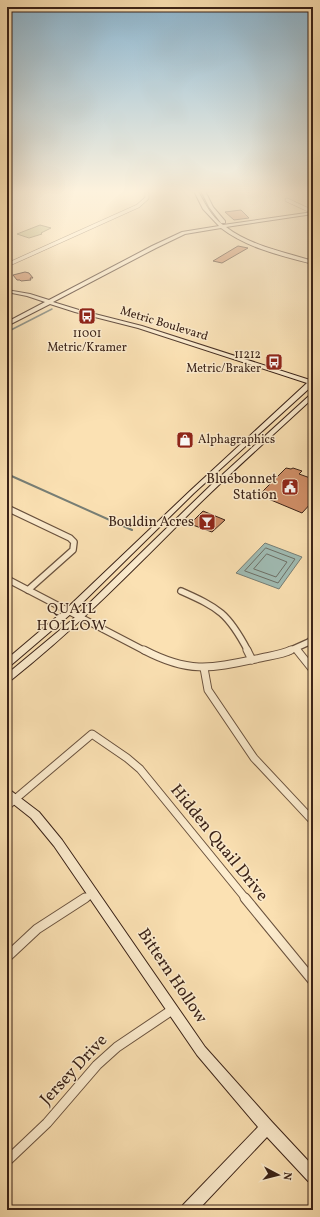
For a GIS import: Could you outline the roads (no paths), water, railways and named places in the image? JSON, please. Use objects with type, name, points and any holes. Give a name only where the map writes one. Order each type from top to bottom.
[{"type":"main road","points":[[7,324],[153,248]]},
{"type":"main road","points":[[268,248],[313,259]]},
{"type":"main road","points":[[275,248],[313,263]]},
{"type":"main road","name":"Metric Boulevard","points":[[7,287],[52,301],[77,311],[180,337],[313,381]]},
{"type":"main road","name":"Metric Boulevard","points":[[7,290],[52,301]]},
{"type":"main road","points":[[7,664],[28,648],[69,611],[192,492],[313,381]]},
{"type":"main road","points":[[7,679],[80,618],[202,497],[313,395]]},
{"type":"main road","points":[[258,432],[268,436]]},
{"type":"main road","points":[[192,492],[202,497]]},
{"type":"main road","name":"Bittern Hollow","points":[[10,799],[47,828],[94,893],[201,1051],[267,1127],[313,1176]]},
{"type":"main road","points":[[190,1209],[267,1127]]},
{"type":"street","points":[[7,265],[45,248]]},
{"type":"street","points":[[7,508],[70,538],[74,542],[73,550],[28,590]]},
{"type":"street","points":[[7,579],[162,660],[178,665],[204,668],[252,660],[296,649],[313,638]]},
{"type":"street","points":[[181,591],[216,608],[223,614],[234,627],[252,660]]},
{"type":"street","points":[[296,649],[313,670]]},
{"type":"street","points":[[204,668],[208,690],[254,758],[313,821]]},
{"type":"street","name":"Hidden Quail Drive","points":[[10,799],[92,734],[127,758],[140,769],[313,981]]},
{"type":"street","points":[[7,957],[21,941],[40,926],[94,893]]},
{"type":"street","name":"Jersey Drive","points":[[7,1161],[47,1123],[97,1065],[112,1051],[172,1010]]},
{"type":"water","points":[[265,543],[302,557],[279,589],[236,573]]},
{"type":"waterway","points":[[7,332],[52,309]]},
{"type":"waterway","points":[[7,474],[132,530]]},
{"type":"place","name":"11001 Metric/Kramer","points":[[87,316]]},
{"type":"place","name":"11212 Metric/Braker","points":[[274,362]]},
{"type":"place","name":"Alphagraphics","points":[[185,440]]},
{"type":"place","name":"Bluebonnet Station","points":[[290,487]]},
{"type":"place","name":"Bouldin Acres","points":[[207,522]]},
{"type":"district","name":"QUAIL HOLLOW","points":[[72,618]]}]
